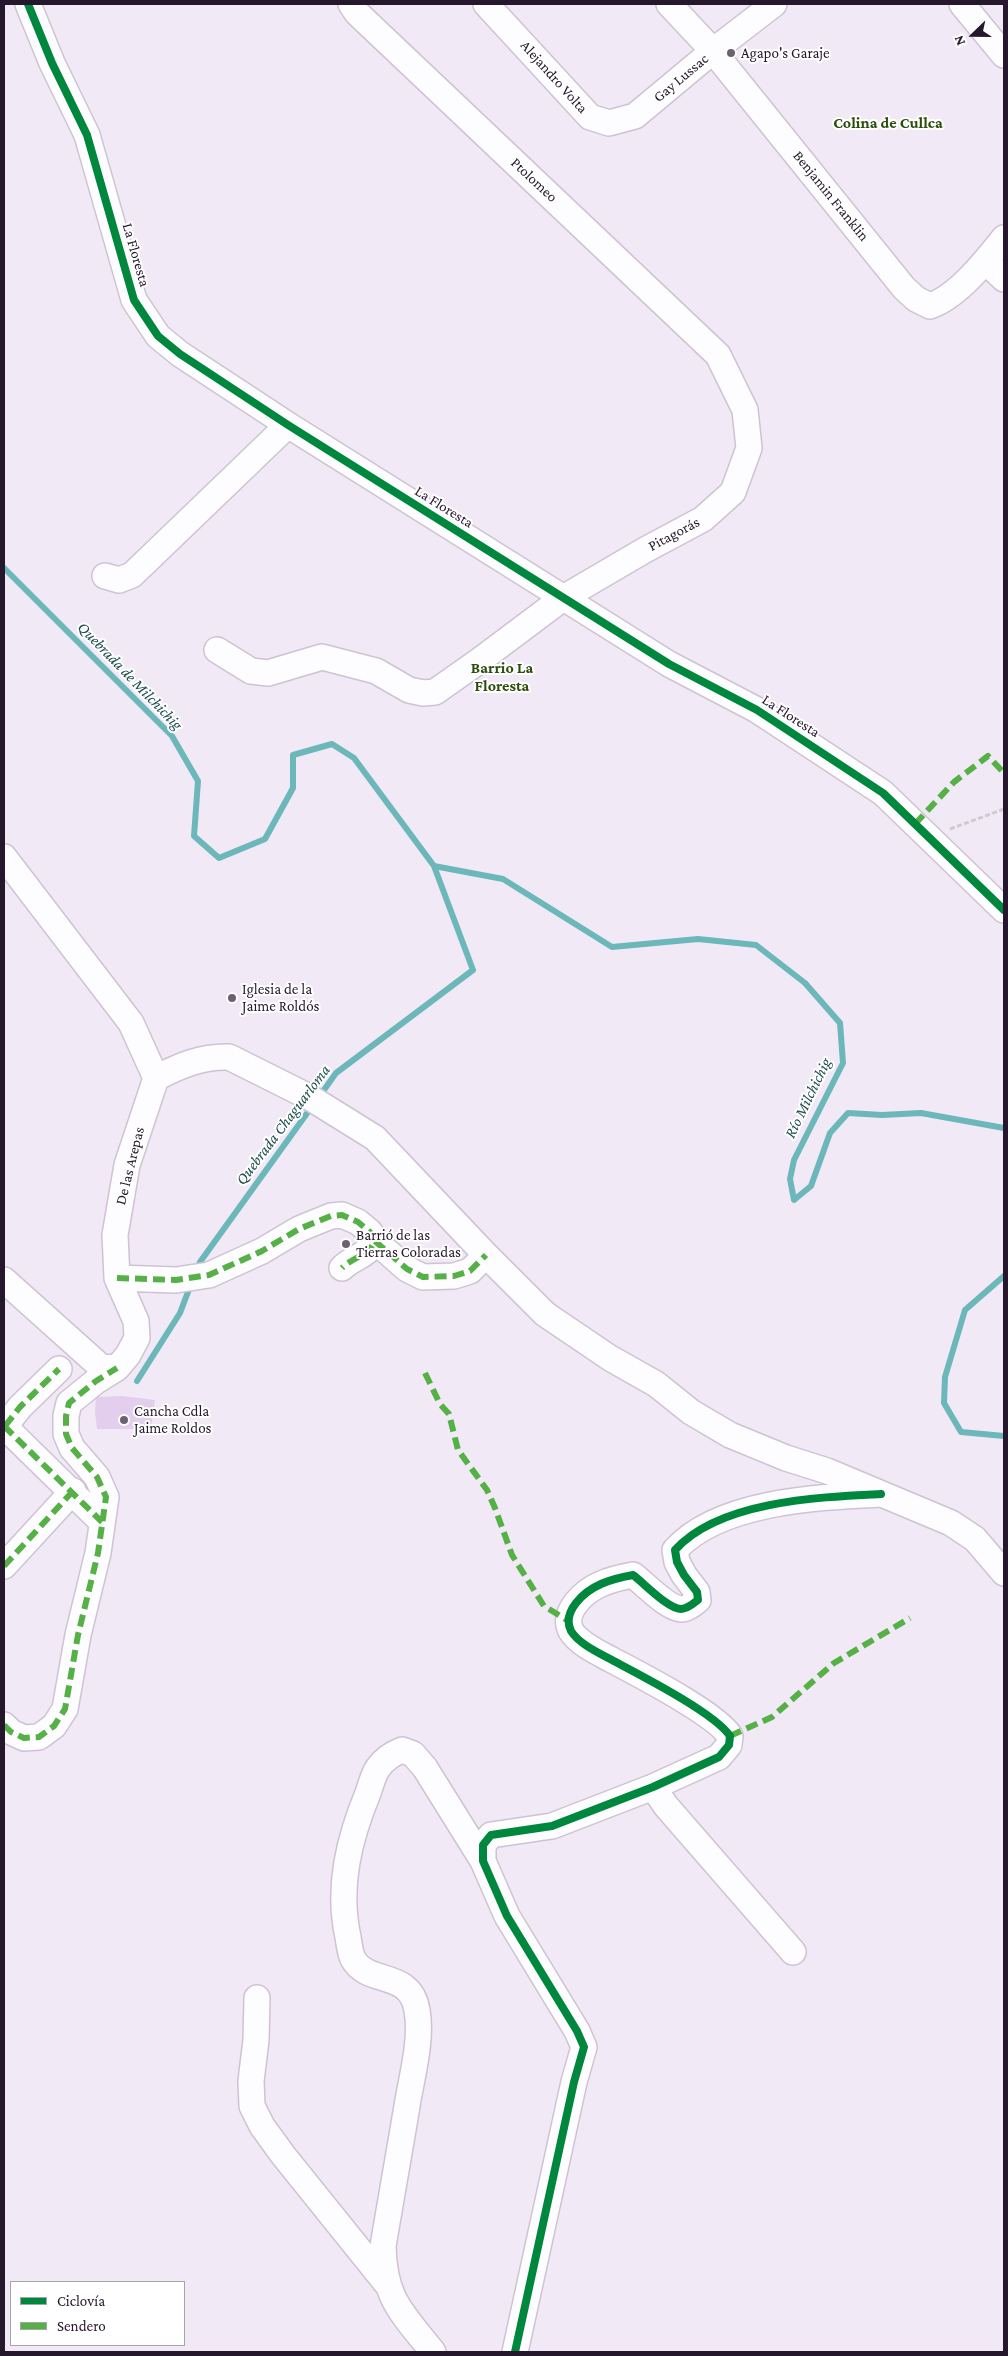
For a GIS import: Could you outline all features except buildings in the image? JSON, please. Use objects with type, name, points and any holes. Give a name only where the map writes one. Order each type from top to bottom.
[{"type":"street","name":"La Floresta","points":[[28,4],[52,63],[87,135],[134,300],[158,336],[288,425],[562,598],[669,664],[765,715],[883,792],[1004,910]]},
{"type":"street","name":"Ptolomeo","points":[[351,4],[356,12],[718,356]]},
{"type":"street","name":"Alejandro Volta","points":[[486,4],[590,116],[609,123],[635,116]]},
{"type":"street","name":"Benjamin Franklin","points":[[670,4],[713,51],[898,280],[916,299],[930,306],[941,302],[986,262],[1004,238]]},
{"type":"street","name":"Gay Lussac","points":[[635,116],[713,51],[774,4]]},
{"type":"street","points":[[962,4],[1004,55]]},
{"type":"street","points":[[986,262],[1004,279]]},
{"type":"street","name":"Pitagorás","points":[[217,650],[251,671],[268,672],[322,658],[376,671],[409,690],[423,693],[435,692],[562,598],[703,519],[733,492],[749,448],[745,410],[718,356]]},
{"type":"street","points":[[105,576],[119,580],[132,575],[288,425]]},
{"type":"street","points":[[4,857],[131,1023],[156,1078],[180,1066],[212,1056],[229,1057],[316,1101],[375,1138],[486,1256],[545,1314],[610,1358],[656,1384],[706,1421],[730,1435],[759,1448],[827,1471],[951,1522],[974,1539],[1004,1573]]},
{"type":"street","name":"De las Arepas","points":[[117,1368],[128,1355],[137,1338],[136,1321],[117,1278],[115,1235],[126,1165],[156,1078]]},
{"type":"street","points":[[117,1278],[176,1280],[209,1275],[262,1252],[298,1229],[332,1216],[342,1215],[358,1222],[370,1232],[375,1241],[407,1269],[423,1277],[454,1276],[470,1271],[486,1256]]},
{"type":"street","points":[[342,1268],[364,1254],[375,1241]]},
{"type":"street","points":[[4,1280],[100,1367],[117,1368]]},
{"type":"street","points":[[4,1725],[11,1732],[24,1738],[39,1737],[54,1726],[65,1709],[78,1635],[98,1553],[106,1497],[97,1477],[72,1448],[66,1434],[66,1416],[69,1403],[96,1381],[117,1368]]},
{"type":"street","points":[[59,1369],[20,1407],[5,1426],[73,1491],[102,1522]]},
{"type":"street","points":[[4,1566],[73,1491]]},
{"type":"street","points":[[483,1860],[483,1845],[491,1835],[552,1826],[653,1787],[720,1757],[729,1744],[730,1736],[724,1727],[656,1684],[593,1650],[572,1632],[568,1620],[574,1605],[596,1586],[633,1575],[671,1606],[682,1609],[698,1600],[697,1592],[677,1562],[675,1550],[683,1541],[702,1530],[734,1515],[774,1504],[811,1497],[881,1494]]},
{"type":"street","points":[[386,2283],[383,2246],[412,2075],[418,2032],[417,2010],[411,1993],[403,1986],[392,1979],[370,1974],[360,1968],[352,1958],[343,1914],[343,1880],[356,1820],[377,1769],[390,1755],[402,1750],[413,1754],[425,1768],[483,1860],[507,1916],[577,2031],[584,2047],[574,2082],[515,2352]]},
{"type":"street","points":[[653,1787],[666,1806],[793,1952]]},
{"type":"street","points":[[257,1998],[256,2040],[250,2081],[252,2106],[262,2126],[282,2155],[386,2283],[403,2316],[432,2352]]},
{"type":"path","points":[[928,836],[1004,808]]},
{"type":"shaded area","name":"Cancha Cdla Jaime Roldos","points":[[122,1396],[155,1400],[151,1429],[97,1429],[96,1397]]},
{"type":"waterway","name":"Quebrada de Milchichig","points":[[4,568],[172,736],[198,781],[194,836],[219,858],[265,839],[293,788],[293,755],[332,744],[354,758],[434,866],[473,970],[336,1073],[319,1097]]},
{"type":"waterway","name":"Río Milchichig","points":[[434,866],[503,879],[612,947],[698,939],[756,945],[805,983],[840,1023],[843,1063],[794,1160],[790,1179],[794,1200],[811,1186],[830,1133],[848,1113],[882,1115],[921,1113],[1004,1128]]},
{"type":"waterway","name":"Quebrada Chaguarloma","points":[[196,1270],[313,1105]]},
{"type":"waterway","name":"Río Milchichig","points":[[1004,1276],[965,1310],[945,1377],[944,1403],[961,1432],[1004,1436]]},
{"type":"waterway","name":"Quebrada Chaguarloma","points":[[137,1381],[180,1313],[191,1284]]},
{"type":"marked path","points":[[915,824],[954,782],[988,756],[1004,773]]},
{"type":"marked path","points":[[117,1278],[176,1280],[209,1275],[262,1251],[299,1229],[331,1216],[342,1215],[358,1222],[370,1232],[375,1241],[369,1250],[342,1268]]},
{"type":"marked path","points":[[375,1241],[407,1269],[423,1277],[454,1276],[470,1271],[486,1255]]},
{"type":"marked path","points":[[4,1725],[11,1732],[24,1738],[39,1737],[54,1726],[65,1709],[78,1635],[98,1553],[106,1497],[97,1477],[72,1448],[66,1434],[66,1416],[69,1403],[96,1381],[117,1368]]},
{"type":"marked path","points":[[5,1426],[20,1407],[59,1369]]},
{"type":"marked path","points":[[425,1373],[440,1404],[449,1414],[458,1450],[487,1490],[512,1555],[544,1606],[567,1620]]},
{"type":"marked path","points":[[4,1426],[102,1522]]},
{"type":"marked path","points":[[4,1566],[73,1491]]},
{"type":"marked path","points":[[730,1736],[772,1717],[834,1663],[910,1618]]},
{"type":"cycle path","points":[[28,4],[52,63],[87,135],[134,300],[158,336],[180,354],[288,425],[669,664],[757,710],[883,793],[1004,910]]},
{"type":"cycle path","points":[[515,2352],[574,2082],[584,2047],[577,2031],[507,1916],[483,1861],[483,1845],[491,1835],[552,1826],[653,1787],[719,1757],[729,1745],[730,1736],[722,1727],[693,1706],[584,1644],[571,1631],[569,1624],[570,1613],[582,1597],[594,1587],[633,1575],[669,1605],[675,1608],[685,1608],[698,1600],[697,1592],[677,1562],[675,1550],[694,1534],[717,1521],[771,1505],[829,1497],[881,1494]]},
{"type":"place","name":"Agapo's Garaje","points":[[731,53]]},
{"type":"place","name":"Iglesia de la Jaime Roldós","points":[[232,998]]},
{"type":"place","name":"Barrió de las Tierras Coloradas","points":[[346,1244]]},
{"type":"place","name":"Cancha Cdla Jaime Roldos","points":[[124,1420]]},
{"type":"district","name":"Colina de Cullca","points":[[888,123]]},
{"type":"district","name":"Barrio La Floresta","points":[[502,677]]}]
